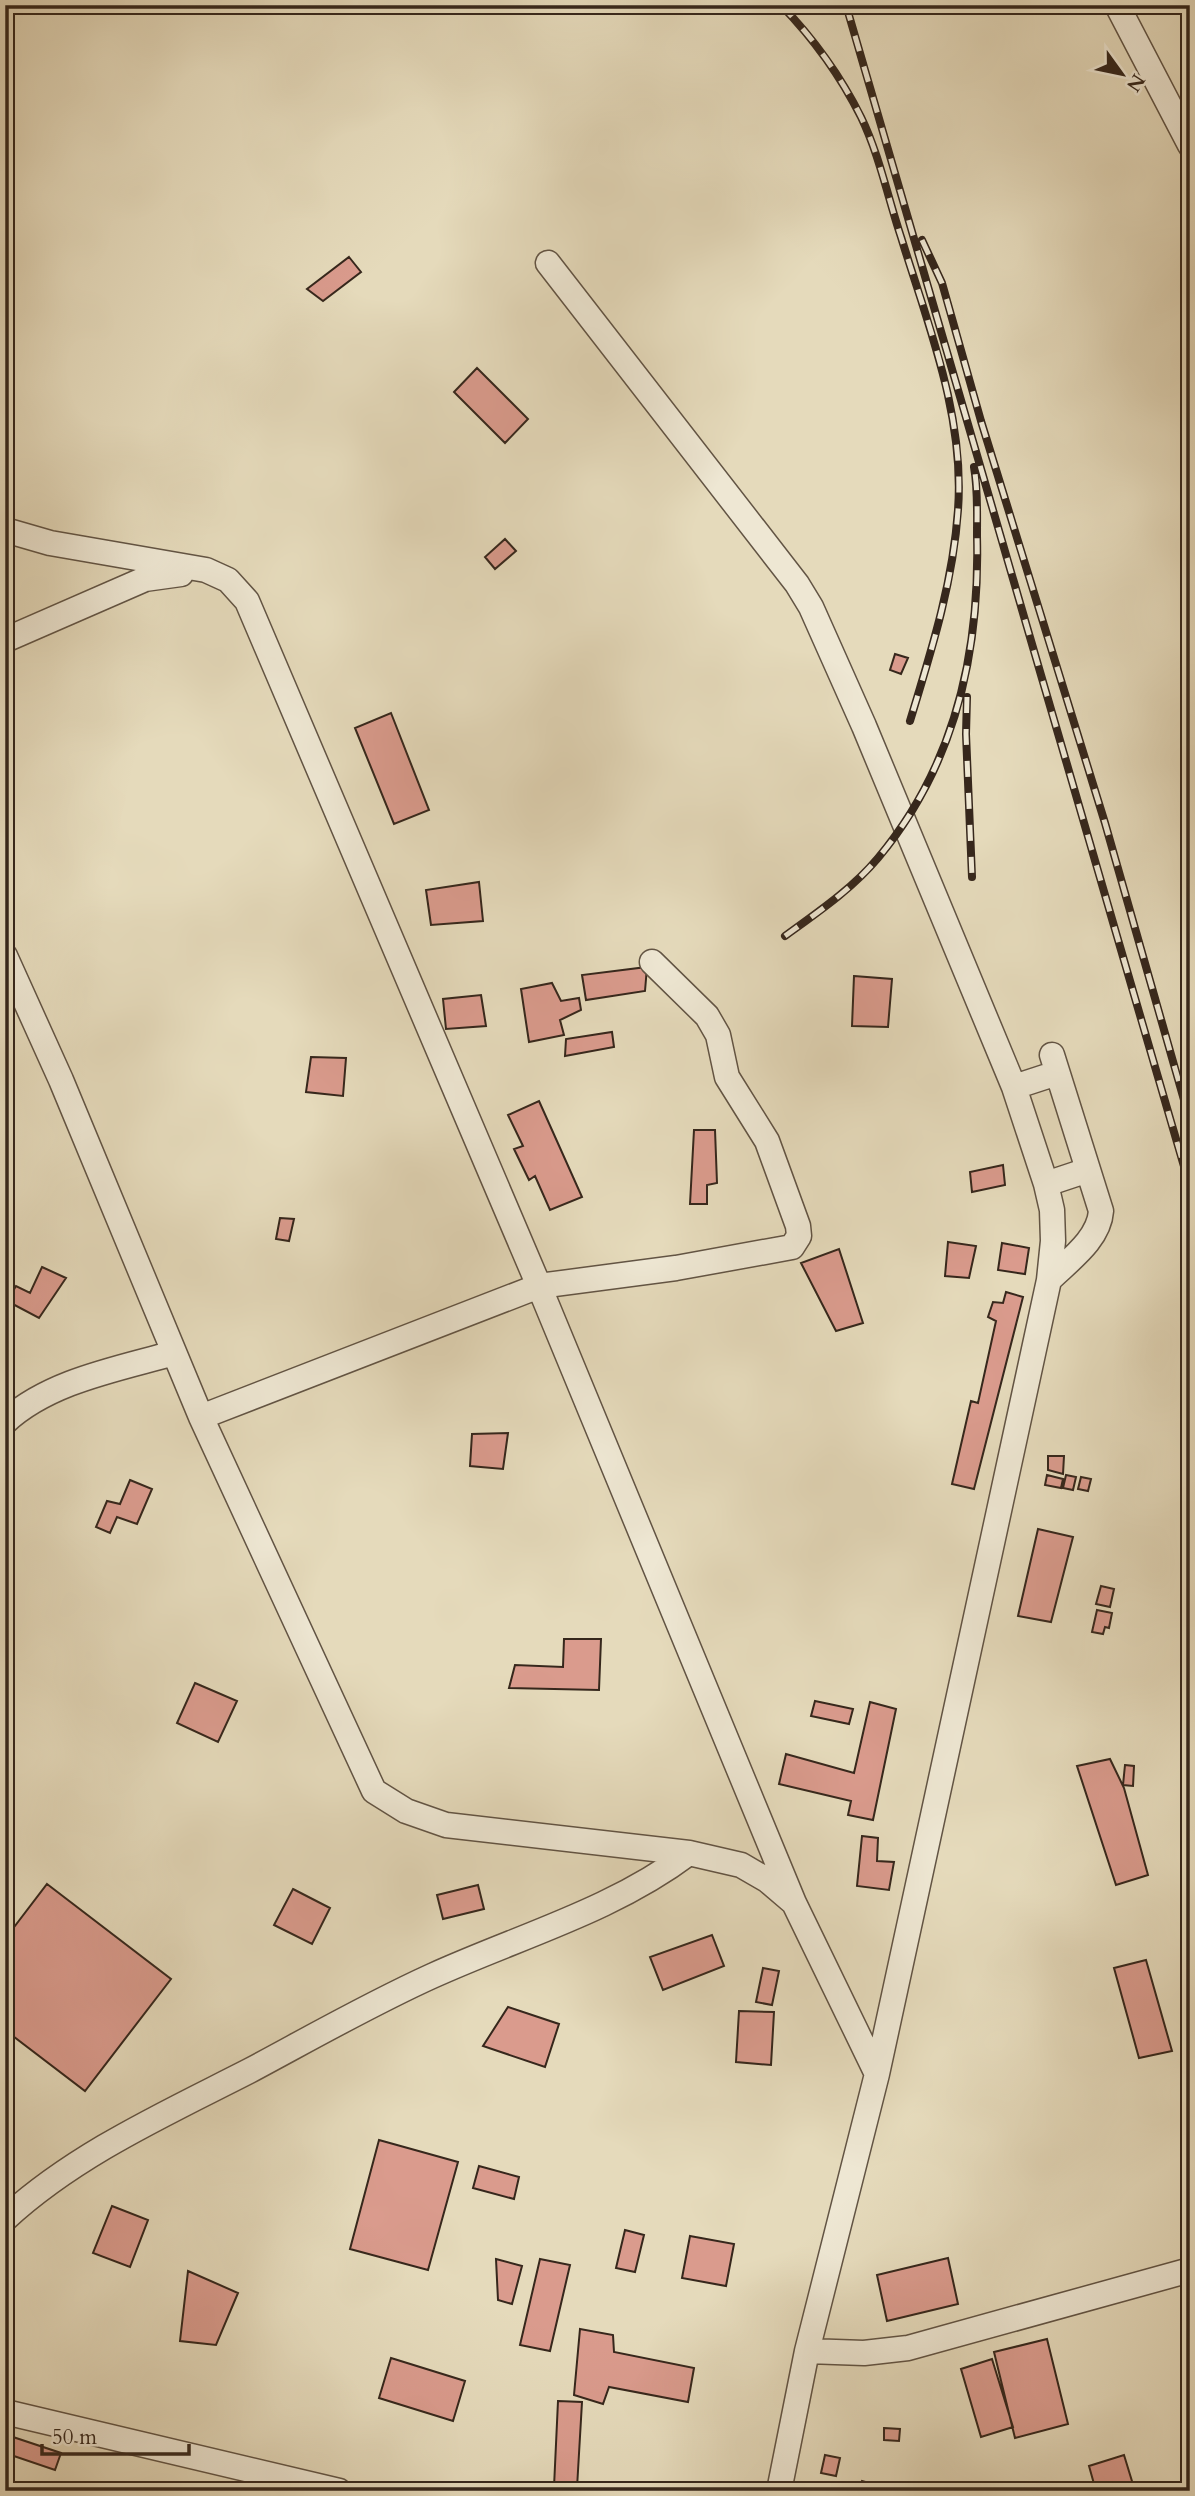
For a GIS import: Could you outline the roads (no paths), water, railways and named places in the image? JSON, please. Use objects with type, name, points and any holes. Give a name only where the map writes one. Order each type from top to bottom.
[{"type":"street","points":[[1118,5],[1190,145]]},
{"type":"street","points":[[548,263],[797,584],[811,607],[864,726],[1014,1087],[1046,1184],[1053,1241],[1049,1280],[877,2074],[807,2351],[779,2491]]},
{"type":"street","points":[[5,530],[50,543],[206,570],[228,580],[247,601],[539,1286],[794,1903],[877,2074]]},
{"type":"street","points":[[5,640],[145,579],[206,570]]},
{"type":"street","points":[[5,956],[61,1080],[201,1417],[374,1791],[406,1811],[446,1825],[689,1853],[741,1865],[767,1880],[794,1903]]},
{"type":"street","points":[[201,1417],[539,1286],[676,1268],[792,1247],[799,1237],[774,1156],[727,1077],[718,1035],[707,1016],[652,962]]},
{"type":"street","points":[[1014,1087],[1054,1064],[1101,1211],[1100,1224],[1090,1239],[1049,1280]]},
{"type":"street","points":[[1046,1184],[1088,1170]]},
{"type":"street","points":[[5,1422],[19,1409],[80,1381],[174,1353]]},
{"type":"street","points":[[5,2219],[34,2192],[141,2126],[432,1976],[614,1901],[656,1878],[689,1853]]},
{"type":"street","points":[[807,2351],[864,2353],[908,2348],[1190,2270]]},
{"type":"street","points":[[5,2412],[339,2491]]},
{"type":"railway","points":[[781,5],[835,72],[867,131],[933,337],[950,406],[959,475],[955,537],[940,617],[910,721]]},
{"type":"railway","points":[[846,5],[1190,1187]]},
{"type":"railway","points":[[922,240],[942,283],[981,421],[1105,823],[1190,1121]]},
{"type":"railway","points":[[785,936],[846,890],[878,858],[904,823],[944,746],[958,706],[974,622],[977,579],[977,492],[974,467]]},
{"type":"railway","points":[[967,697],[972,877]]}]
